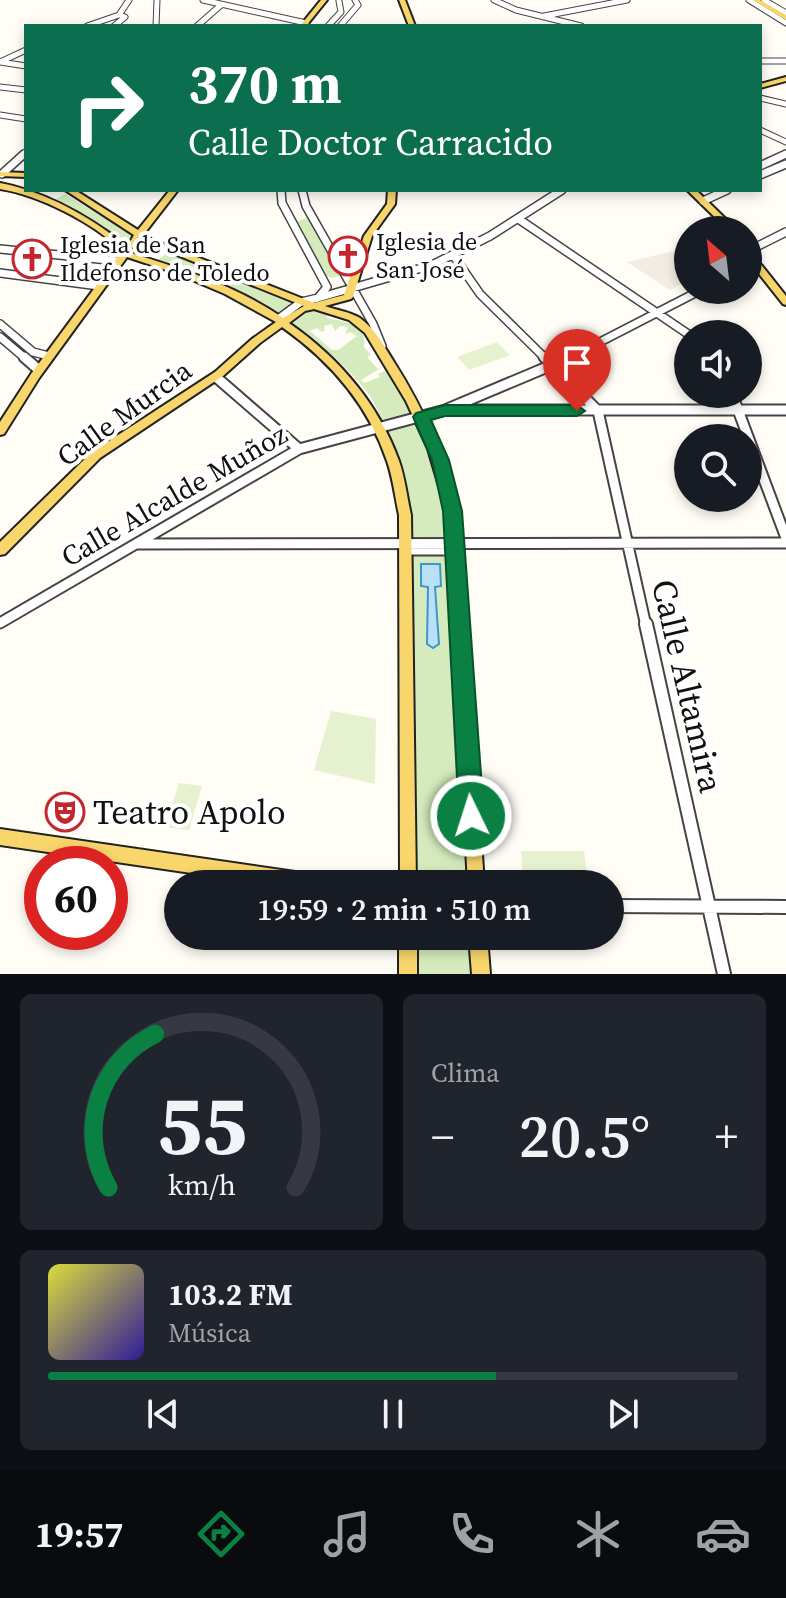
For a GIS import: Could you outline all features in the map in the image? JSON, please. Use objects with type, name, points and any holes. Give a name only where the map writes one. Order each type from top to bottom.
[{"type":"main road","points":[[304,24],[324,0]]},
{"type":"main road","points":[[400,0],[408,24]]},
{"type":"main road","points":[[756,0],[786,18]]},
{"type":"main road","points":[[766,86],[786,79]]},
{"type":"main road","points":[[1,174],[24,175]]},
{"type":"main road","points":[[0,186],[24,190]]},
{"type":"main road","points":[[31,192],[128,249],[132,257],[241,299],[308,339],[339,367],[365,400],[380,426],[400,480],[406,547],[408,870]]},
{"type":"main road","points":[[72,192],[137,236],[359,321],[386,357],[422,417],[445,475],[456,546],[475,870]]},
{"type":"main road","points":[[0,431],[99,286],[172,192]]},
{"type":"main road","points":[[351,289],[368,236],[391,204],[392,192]]},
{"type":"main road","points":[[696,193],[715,216]]},
{"type":"main road","points":[[696,193],[719,216]]},
{"type":"main road","points":[[128,249],[152,242]]},
{"type":"main road","points":[[141,258],[157,252],[158,247],[152,242]]},
{"type":"main road","points":[[762,268],[786,294]]},
{"type":"main road","points":[[762,271],[786,302]]},
{"type":"main road","name":"Calle Murcia","points":[[0,550],[92,458],[216,377],[280,321],[310,302],[342,300],[348,297],[351,289]]},
{"type":"main road","points":[[0,837],[227,870]]},
{"type":"main road","points":[[408,950],[408,974]]},
{"type":"main road","points":[[479,950],[481,974]]},
{"type":"street","points":[[92,24],[117,15],[128,0]]},
{"type":"street","points":[[156,24],[157,0]]},
{"type":"street","points":[[203,0],[304,24]]},
{"type":"street","points":[[330,24],[341,12],[338,0],[355,0],[358,5],[342,24]]},
{"type":"street","points":[[497,2],[539,17],[555,17],[627,0]]},
{"type":"street","points":[[749,0],[786,18]]},
{"type":"street","points":[[764,0],[786,18]]},
{"type":"street","points":[[199,24],[221,5]]},
{"type":"street","points":[[116,24],[125,17],[117,15]]},
{"type":"street","points":[[555,17],[575,24]]},
{"type":"street","points":[[0,62],[24,51]]},
{"type":"street","points":[[762,61],[786,61]]},
{"type":"street","points":[[0,62],[24,66]]},
{"type":"street","points":[[2,89],[24,90]]},
{"type":"street","points":[[762,98],[786,104]]},
{"type":"street","points":[[0,115],[24,119]]},
{"type":"street","points":[[762,131],[786,142]]},
{"type":"street","points":[[1,174],[24,154]]},
{"type":"street","points":[[762,165],[786,154]]},
{"type":"street","points":[[762,174],[786,164]]},
{"type":"street","points":[[281,192],[282,203],[327,287],[310,302]]},
{"type":"street","points":[[302,192],[306,206],[373,324],[386,357]]},
{"type":"street","points":[[351,289],[410,274],[453,255],[520,220],[559,192]]},
{"type":"street","points":[[520,220],[674,325]]},
{"type":"street","points":[[762,246],[786,232]]},
{"type":"street","points":[[0,249],[118,261]]},
{"type":"street","points":[[453,255],[478,289],[598,411]]},
{"type":"street","points":[[0,273],[99,286]]},
{"type":"street","points":[[323,278],[337,278],[345,273]]},
{"type":"street","points":[[445,410],[554,366],[677,304]]},
{"type":"street","points":[[0,324],[33,352],[49,356]]},
{"type":"street","points":[[0,337],[39,370]]},
{"type":"street","points":[[216,377],[299,449]]},
{"type":"street","points":[[147,540],[406,547],[786,541],[737,408]]},
{"type":"street","points":[[445,410],[786,410]]},
{"type":"street","name":"Calle Alcalde Muñoz","points":[[0,623],[299,449],[445,410]]},
{"type":"street","name":"Calle Altamira","points":[[598,411],[724,974]]},
{"type":"street","points":[[624,906],[786,907]]},
{"type":"green space","points":[[65,194],[132,236],[124,244],[54,200]]},
{"type":"green space","points":[[310,217],[341,275],[333,278],[324,275],[294,222]]},
{"type":"green space","points":[[170,251],[296,302],[279,315],[156,261]]},
{"type":"green space","points":[[314,308],[327,311],[327,318],[359,328],[364,347],[371,355],[367,357],[378,369],[386,365],[361,380],[364,383],[380,377],[378,374],[388,369],[413,413],[381,420],[368,393],[356,379],[329,353],[289,323],[304,311]],"holes":[[[332,324],[335,331],[340,326],[348,327],[345,334],[350,332],[357,336],[338,350],[332,350],[310,331],[317,328],[322,332],[324,326]]]},
{"type":"green space","points":[[497,342],[510,355],[469,370],[457,357]]},
{"type":"green space","points":[[414,423],[420,425],[437,476],[446,512],[445,521],[448,522],[449,536],[445,540],[410,538],[412,516],[409,516],[400,461],[387,432]]},
{"type":"green space","points":[[413,553],[448,554],[467,870],[415,870]],"holes":[[[428,586],[435,586],[435,609],[438,610],[439,644],[427,644]]]},
{"type":"green space","points":[[331,711],[376,719],[375,784],[314,770]]},
{"type":"green space","points":[[179,783],[202,786],[189,830],[165,827]]},
{"type":"green space","points":[[521,851],[584,851],[587,870],[522,870]]},
{"type":"green space","points":[[416,950],[471,950],[472,962],[493,974],[416,974]]},
{"type":"shaded area","points":[[674,251],[674,288],[670,290],[627,262]]},
{"type":"water","points":[[421,564],[440,564],[441,586],[435,587],[439,644],[433,648],[427,644],[428,587],[421,586]]},
{"type":"place","name":"Iglesia de San José","points":[[348,256]]},
{"type":"place","name":"Iglesia de San Ildefonso de Toledo","points":[[32,259]]},
{"type":"place","name":"Teatro Apolo","points":[[65,812]]},
{"type":"route","points":[[471,816],[452,511],[440,460],[422,417],[445,410],[577,411]]}]
